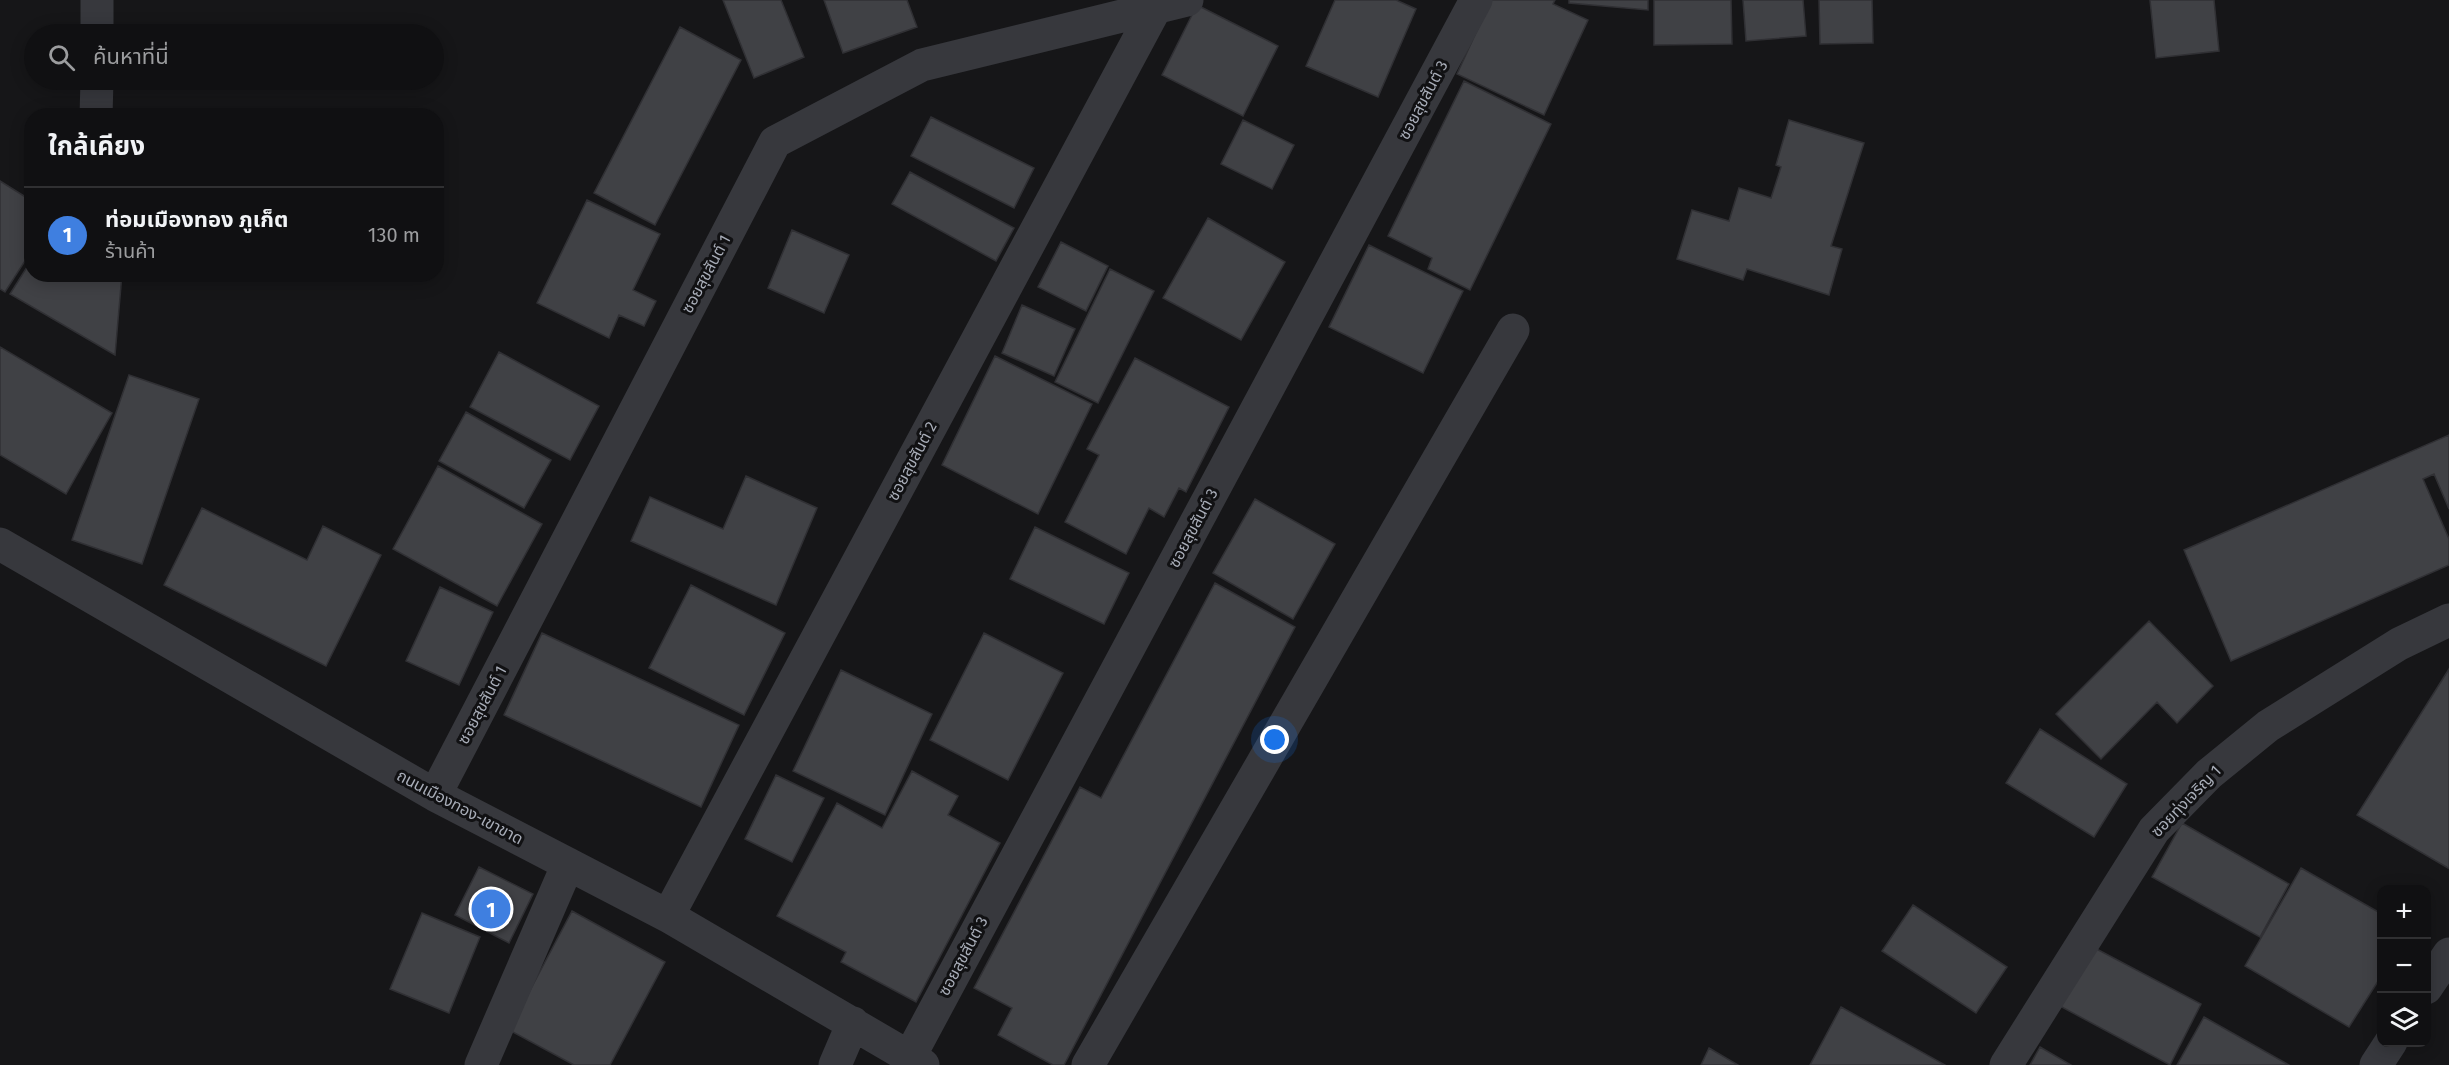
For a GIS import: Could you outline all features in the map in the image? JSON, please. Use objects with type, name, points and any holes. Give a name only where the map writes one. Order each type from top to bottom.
[{"type":"street","points":[[97,0],[97,24]]},
{"type":"street","name":"ซอยสุขสันต์ 1","points":[[435,795],[775,142],[922,65],[1187,0]]},
{"type":"street","name":"ซอยสุขสันต์ 3","points":[[917,1061],[1476,0]]},
{"type":"street","name":"ซอยสุขสันต์ 2","points":[[668,916],[1156,7]]},
{"type":"street","points":[[96,108],[97,90]]},
{"type":"street","points":[[1088,1065],[1513,330]]},
{"type":"street","name":"ถนนเมืองทอง-เขาขาด","points":[[0,544],[435,795],[668,916],[917,1061]]},
{"type":"street","name":"ซอยทุ่งเจริญ 1","points":[[2006,1065],[2154,830],[2209,774],[2268,726],[2399,644],[2449,620]]},
{"type":"street","points":[[481,1065],[568,864]]},
{"type":"street","points":[[2431,982],[2449,954]]},
{"type":"street","points":[[835,1065],[854,1023]]},
{"type":"street","points":[[2376,1065],[2388,1047]]},
{"type":"building","points":[[723,0],[781,0],[804,57],[754,78]]},
{"type":"building","points":[[824,0],[907,0],[917,27],[843,53]]},
{"type":"building","points":[[1335,0],[1396,0],[1416,9],[1378,97],[1306,66]]},
{"type":"building","points":[[1491,0],[1555,0],[1553,4],[1588,20],[1544,115],[1457,74]]},
{"type":"building","points":[[1569,0],[1648,0],[1648,10],[1569,3]]},
{"type":"building","points":[[1654,0],[1731,0],[1732,44],[1654,45]]},
{"type":"building","points":[[1743,0],[1803,0],[1806,36],[1746,41]]},
{"type":"building","points":[[1819,0],[1872,0],[1873,43],[1820,44]]},
{"type":"building","points":[[2150,0],[2214,0],[2219,51],[2156,58]]},
{"type":"building","points":[[1197,5],[1278,46],[1243,116],[1162,75]]},
{"type":"building","points":[[680,27],[741,60],[655,225],[594,193]]},
{"type":"building","points":[[1464,81],[1551,124],[1470,290],[1428,269],[1432,258],[1388,236]]},
{"type":"building","points":[[931,117],[1034,168],[1014,208],[911,156]]},
{"type":"building","points":[[1243,120],[1294,145],[1272,189],[1221,164]]},
{"type":"building","points":[[1789,120],[1864,143],[1831,246],[1842,249],[1829,295],[1747,269],[1743,280],[1677,259],[1692,210],[1729,221],[1739,188],[1771,198],[1781,167],[1776,165]]},
{"type":"building","points":[[910,172],[1014,228],[996,261],[892,204]]},
{"type":"building","points":[[0,181],[24,196],[24,262],[5,292],[0,289]]},
{"type":"building","points":[[587,200],[660,234],[633,290],[656,301],[644,326],[619,315],[609,338],[537,303]]},
{"type":"building","points":[[1208,218],[1285,262],[1241,340],[1163,298]]},
{"type":"building","points":[[792,230],[849,255],[824,313],[768,288]]},
{"type":"building","points":[[1061,242],[1108,266],[1086,311],[1038,287]]},
{"type":"building","points":[[1369,245],[1463,291],[1423,373],[1329,327]]},
{"type":"building","points":[[1110,269],[1154,291],[1098,403],[1055,382]]},
{"type":"building","points":[[24,272],[24,282],[121,282],[115,355],[10,294]]},
{"type":"building","points":[[1022,305],[1075,329],[1054,376],[1002,353]]},
{"type":"building","points":[[0,347],[112,413],[66,494],[0,455]]},
{"type":"building","points":[[499,352],[599,406],[570,460],[470,407]]},
{"type":"building","points":[[995,356],[1092,404],[1038,514],[942,465]]},
{"type":"building","points":[[1135,358],[1229,407],[1186,492],[1179,488],[1164,517],[1149,508],[1126,554],[1065,522],[1099,455],[1087,449]]},
{"type":"building","points":[[129,375],[199,399],[142,564],[72,540]]},
{"type":"building","points":[[466,412],[551,460],[524,508],[439,461]]},
{"type":"building","points":[[2449,435],[2449,509],[2434,474],[2423,479],[2449,539],[2449,565],[2231,661],[2184,550]]},
{"type":"building","points":[[438,466],[542,524],[497,606],[393,549]]},
{"type":"building","points":[[746,476],[817,508],[776,605],[631,541],[650,497],[723,529]]},
{"type":"building","points":[[1255,499],[1335,544],[1293,619],[1213,573]]},
{"type":"building","points":[[202,508],[307,560],[323,526],[381,555],[326,666],[164,585]]},
{"type":"building","points":[[1035,527],[1129,573],[1104,624],[1010,579]]},
{"type":"building","points":[[1215,583],[1295,627],[1064,1065],[1053,1065],[998,1035],[1012,1008],[974,988],[1080,787],[1101,798]]},
{"type":"building","points":[[691,585],[785,633],[744,715],[649,668]]},
{"type":"building","points":[[440,587],[493,612],[459,685],[406,661]]},
{"type":"building","points":[[2149,621],[2213,686],[2177,723],[2157,702],[2101,759],[2056,714]]},
{"type":"building","points":[[542,633],[739,725],[701,807],[504,715]]},
{"type":"building","points":[[984,633],[1063,673],[1008,780],[930,740]]},
{"type":"building","points":[[2449,669],[2449,868],[2448,868],[2357,815]]},
{"type":"building","points":[[841,670],[932,714],[885,815],[793,771]]},
{"type":"building","points":[[2040,729],[2127,784],[2094,837],[2006,783]]},
{"type":"building","points":[[912,771],[958,796],[948,815],[1000,843],[916,1002],[841,962],[846,952],[777,916],[837,803],[882,828]]},
{"type":"building","points":[[776,775],[824,798],[792,862],[745,839]]},
{"type":"building","points":[[2182,823],[2289,884],[2260,937],[2152,877]]},
{"type":"building","points":[[479,867],[533,894],[509,943],[455,915]]},
{"type":"building","points":[[2301,868],[2377,911],[2377,983],[2349,1027],[2245,966]]},
{"type":"building","points":[[1913,905],[2007,967],[1976,1013],[1882,951]]},
{"type":"building","points":[[572,911],[665,962],[610,1065],[574,1065],[509,1030]]},
{"type":"building","points":[[422,913],[480,937],[449,1013],[390,989]]},
{"type":"building","points":[[2089,945],[2201,1004],[2170,1065],[2058,1005]]},
{"type":"building","points":[[1841,1007],[1945,1065],[1810,1065]]},
{"type":"building","points":[[2204,1017],[2289,1065],[2177,1065]]},
{"type":"building","points":[[2040,1047],[2071,1065],[2030,1065]]},
{"type":"building","points":[[1709,1048],[1738,1065],[1701,1065]]},
{"type":"place","name":"ท่อมเมืองทอง ภูเก็ต","points":[[491,909]]}]
